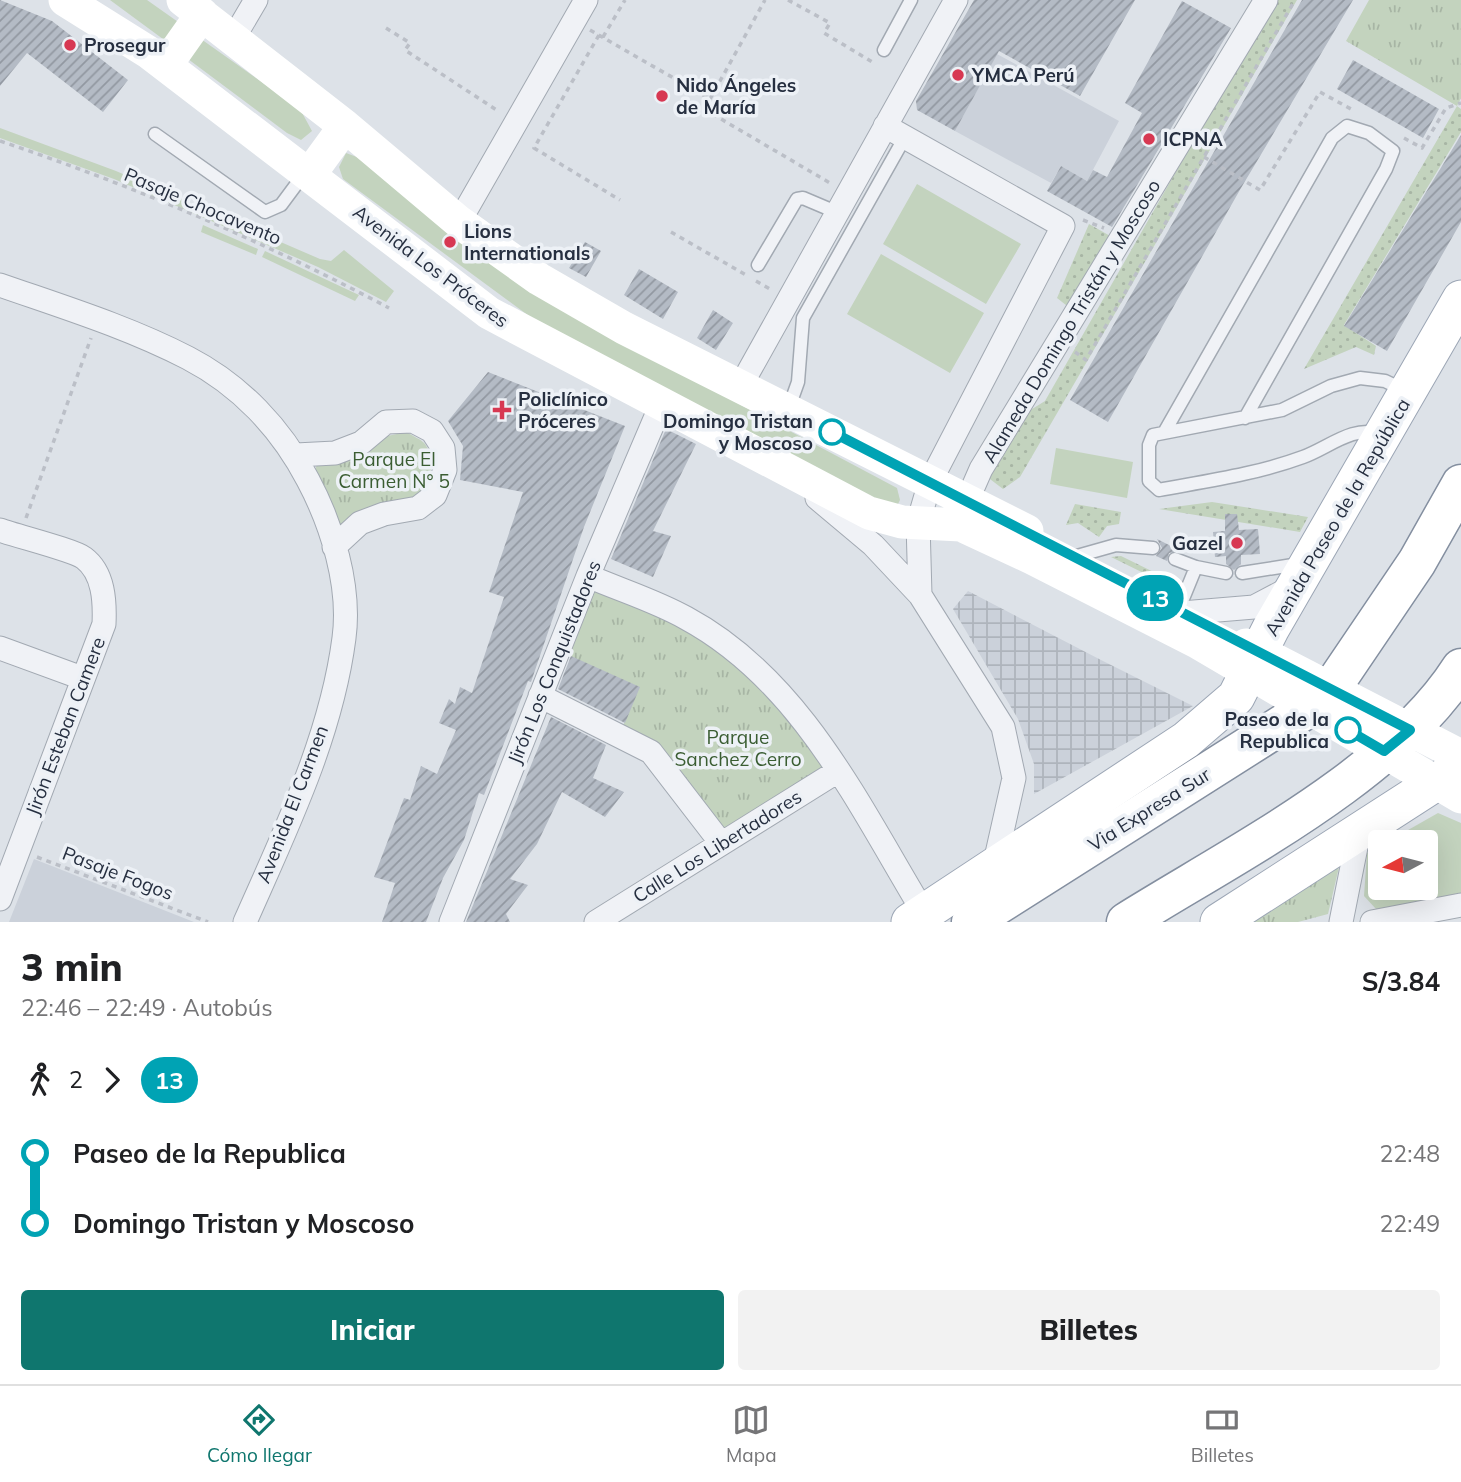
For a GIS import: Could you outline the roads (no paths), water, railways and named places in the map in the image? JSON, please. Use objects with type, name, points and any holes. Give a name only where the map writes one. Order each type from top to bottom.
[{"type":"highway","name":"Via Expresa Sur","points":[[971,922],[1321,698],[1417,562],[1461,484]]},
{"type":"highway","points":[[1126,922],[1341,788],[1397,740],[1448,688],[1461,668]]},
{"type":"main road","name":"Avenida Los Próceres","points":[[65,0],[166,65],[489,313],[785,472],[869,513],[888,520],[954,523],[968,528],[1185,636],[1256,663]]},
{"type":"main road","name":"Avenida Los Próceres","points":[[192,7],[345,126],[459,222],[539,279],[624,328],[1077,556],[1180,612],[1256,663],[1397,740],[1453,782]]},
{"type":"main road","points":[[166,65],[192,7]]},
{"type":"main road","points":[[308,172],[345,126]]},
{"type":"main road","name":"Avenida Paseo de la República","points":[[917,918],[1186,740],[1237,697],[1304,572],[1461,299]]},
{"type":"main road","name":"Avenida Los Próceres","points":[[1397,740],[1461,756]]},
{"type":"main road","points":[[1219,922],[1359,832],[1453,782]]},
{"type":"street","points":[[233,39],[256,0]]},
{"type":"street","points":[[459,222],[586,0]]},
{"type":"street","points":[[740,387],[956,0]]},
{"type":"street","name":"Alameda Domingo Tristán y Moscoso","points":[[967,501],[981,469],[1266,0]]},
{"type":"street","points":[[885,125],[1063,226],[930,482],[918,523],[920,594]]},
{"type":"street","name":"Avenida El Carmen","points":[[0,285],[97,320],[188,358],[229,384],[268,418],[296,455],[319,500],[334,547],[343,589],[344,636],[328,712],[303,788],[245,922]]},
{"type":"street","name":"Jirón Los Conquistadores","points":[[451,922],[588,576],[661,405]]},
{"type":"street","points":[[296,455],[335,453],[361,443],[386,422],[413,421],[432,431],[443,448],[445,470],[435,495],[418,508],[384,514],[360,523],[334,547]]},
{"type":"street","points":[[785,472],[873,545],[920,594],[1003,727],[1014,778],[994,867]]},
{"type":"street","name":"Jirón Esteban Camere","points":[[0,899],[104,624],[105,602],[99,579],[84,558],[10,533]]},
{"type":"street","points":[[1180,612],[1254,607],[1265,603],[1304,572]]},
{"type":"street","points":[[588,576],[686,617],[746,657],[791,702],[838,771],[917,918]]},
{"type":"street","points":[[0,648],[82,678]]},
{"type":"street","points":[[540,696],[650,752],[721,844]]},
{"type":"street","name":"Calle Los Libertadores","points":[[596,922],[838,771]]},
{"type":"street","points":[[1341,922],[1359,832]]},
{"type":"street","points":[[1372,922],[1434,916],[1461,905]]},
{"type":"lane","points":[[884,50],[911,0]]},
{"type":"lane","points":[[1165,431],[1332,138],[1347,126],[1369,134],[1393,151],[1386,169],[1245,418]]},
{"type":"lane","points":[[155,134],[265,212],[275,210],[281,205],[308,172]]},
{"type":"lane","points":[[788,411],[798,382],[803,318],[905,137]]},
{"type":"lane","points":[[758,265],[797,200],[803,198],[842,203]]},
{"type":"lane","points":[[1384,436],[1368,430],[1350,435],[1305,457],[1244,474],[1159,490],[1149,481],[1149,445],[1153,435],[1165,431],[1196,429],[1282,410],[1331,386],[1360,378],[1385,380],[1409,392]]},
{"type":"lane","points":[[1077,556],[1116,545],[1153,548]]},
{"type":"lane","points":[[1175,559],[1196,567],[1226,573]]},
{"type":"lane","points":[[1180,612],[1196,567]]},
{"type":"lane","points":[[1242,573],[1304,572]]},
{"type":"place","name":"Prosegur","points":[[70,45]]},
{"type":"place","name":"YMCA Perú","points":[[958,75]]},
{"type":"place","name":"Nido Ángeles de María","points":[[662,96]]},
{"type":"place","name":"ICPNA","points":[[1149,139]]},
{"type":"place","name":"Lions Internationals","points":[[450,242]]},
{"type":"place","name":"Policlínico Próceres","points":[[502,410]]},
{"type":"place","name":"Domingo Tristan y Moscoso","points":[[832,432]]},
{"type":"place","name":"Gazel","points":[[1237,543]]},
{"type":"place","name":"Paseo de la Republica","points":[[1348,730]]},
{"type":"park label","name":"Parque El Carmen N° 5","points":[[394,470]]},
{"type":"park label","name":"Parque Sanchez Cerro","points":[[738,748]]}]
